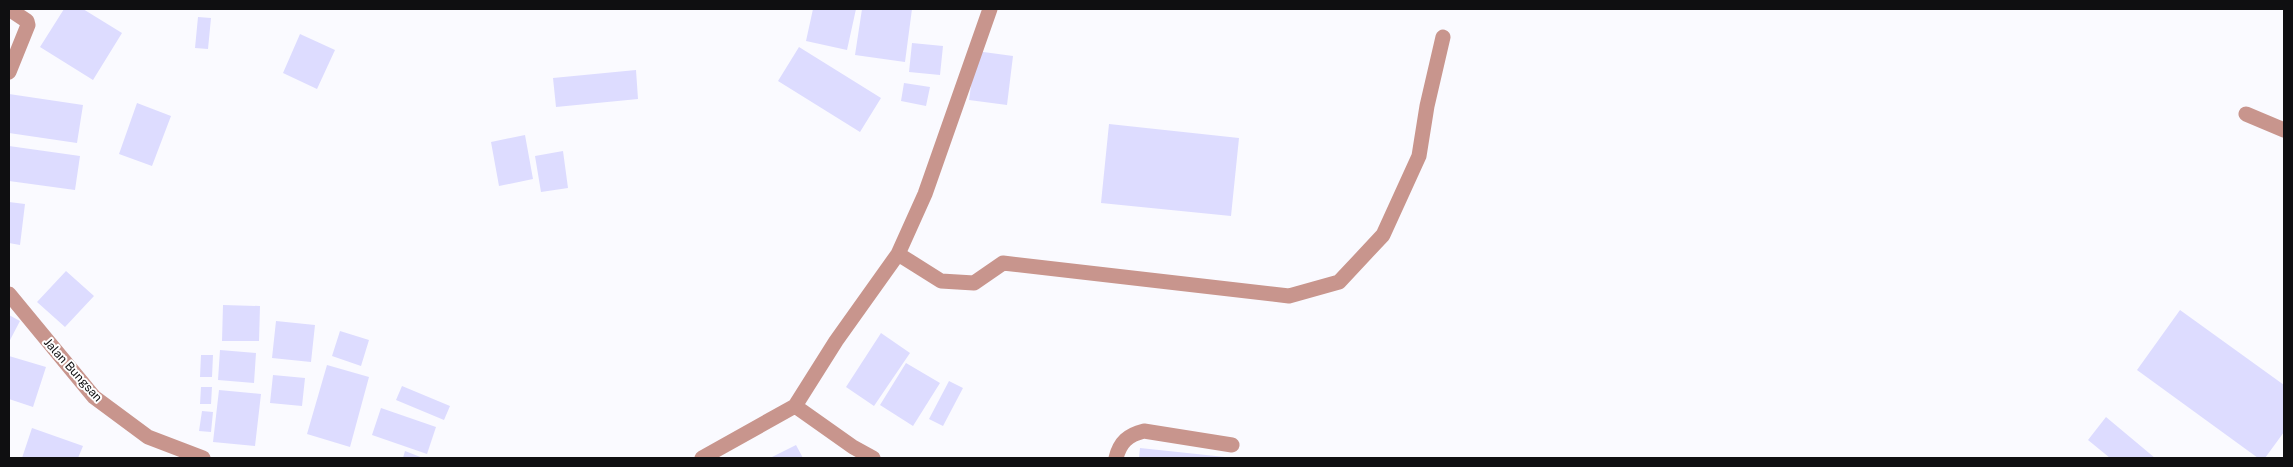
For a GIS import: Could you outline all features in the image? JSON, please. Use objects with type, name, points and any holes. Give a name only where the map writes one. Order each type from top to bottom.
[{"type":"street","points":[[9,9],[27,21],[28,25],[9,72]]},
{"type":"street","points":[[702,458],[795,406],[836,341],[898,254],[925,194],[990,9]]},
{"type":"street","points":[[898,254],[941,281],[974,283],[1003,263],[1289,296],[1339,282],[1383,235],[1418,156],[1427,106],[1443,38]]},
{"type":"street","points":[[2246,114],[2284,130]]},
{"type":"street","name":"Jalan Bungsan","points":[[9,294],[94,398],[148,437],[203,458]]},
{"type":"street","points":[[795,406],[853,447],[873,458]]},
{"type":"street","points":[[1116,458],[1122,443],[1130,435],[1144,431],[1232,445]]},
{"type":"building","points":[[64,9],[83,9],[122,33],[93,80],[40,47]]},
{"type":"building","points":[[813,9],[856,9],[847,50],[806,41]]},
{"type":"building","points":[[862,9],[912,9],[905,62],[855,55]]},
{"type":"building","points":[[198,17],[211,18],[208,49],[195,48]]},
{"type":"building","points":[[300,34],[335,50],[317,89],[283,73]]},
{"type":"building","points":[[912,43],[943,46],[940,75],[909,72]]},
{"type":"building","points":[[799,47],[881,98],[860,132],[778,81]]},
{"type":"building","points":[[976,51],[1013,56],[1007,105],[969,100]]},
{"type":"building","points":[[636,70],[638,99],[556,107],[553,78]]},
{"type":"building","points":[[904,83],[930,87],[926,106],[901,101]]},
{"type":"building","points":[[9,94],[83,105],[77,143],[9,133]]},
{"type":"building","points":[[137,103],[171,116],[152,166],[119,154]]},
{"type":"building","points":[[1109,124],[1239,138],[1231,216],[1101,203]]},
{"type":"building","points":[[525,135],[533,179],[499,186],[491,142]]},
{"type":"building","points":[[9,146],[80,156],[75,190],[9,181]]},
{"type":"building","points":[[563,151],[568,188],[541,192],[535,156]]},
{"type":"building","points":[[9,202],[25,204],[20,245],[9,243]]},
{"type":"building","points":[[66,271],[94,296],[65,327],[37,302]]},
{"type":"building","points":[[223,305],[260,306],[259,341],[222,341]]},
{"type":"building","points":[[2180,310],[2284,385],[2284,432],[2265,458],[2258,458],[2137,370]]},
{"type":"building","points":[[9,315],[20,321],[9,342]]},
{"type":"building","points":[[276,321],[315,325],[311,362],[272,358]]},
{"type":"building","points":[[340,331],[369,340],[361,366],[332,356]]},
{"type":"building","points":[[881,333],[910,353],[874,406],[846,387]]},
{"type":"building","points":[[220,350],[256,353],[254,383],[218,380]]},
{"type":"building","points":[[201,355],[213,355],[212,377],[200,377]]},
{"type":"building","points":[[9,356],[46,367],[33,407],[9,399]]},
{"type":"building","points":[[906,363],[940,383],[913,426],[880,405]]},
{"type":"building","points":[[327,365],[369,377],[350,447],[307,434]]},
{"type":"building","points":[[273,375],[305,378],[302,406],[270,403]]},
{"type":"building","points":[[949,381],[963,388],[943,426],[929,419]]},
{"type":"building","points":[[402,386],[450,406],[444,420],[396,400]]},
{"type":"building","points":[[201,387],[212,387],[211,404],[200,404]]},
{"type":"building","points":[[219,390],[261,394],[255,446],[213,442]]},
{"type":"building","points":[[381,408],[436,427],[427,454],[372,435]]},
{"type":"building","points":[[202,411],[213,412],[211,432],[199,431]]},
{"type":"building","points":[[2106,417],[2155,458],[2110,458],[2088,440]]},
{"type":"building","points":[[32,428],[83,446],[78,458],[22,458]]},
{"type":"building","points":[[796,445],[803,458],[770,458]]},
{"type":"building","points":[[1140,448],[1225,457],[1225,458],[1139,458]]},
{"type":"building","points":[[405,451],[423,458],[403,458]]}]
